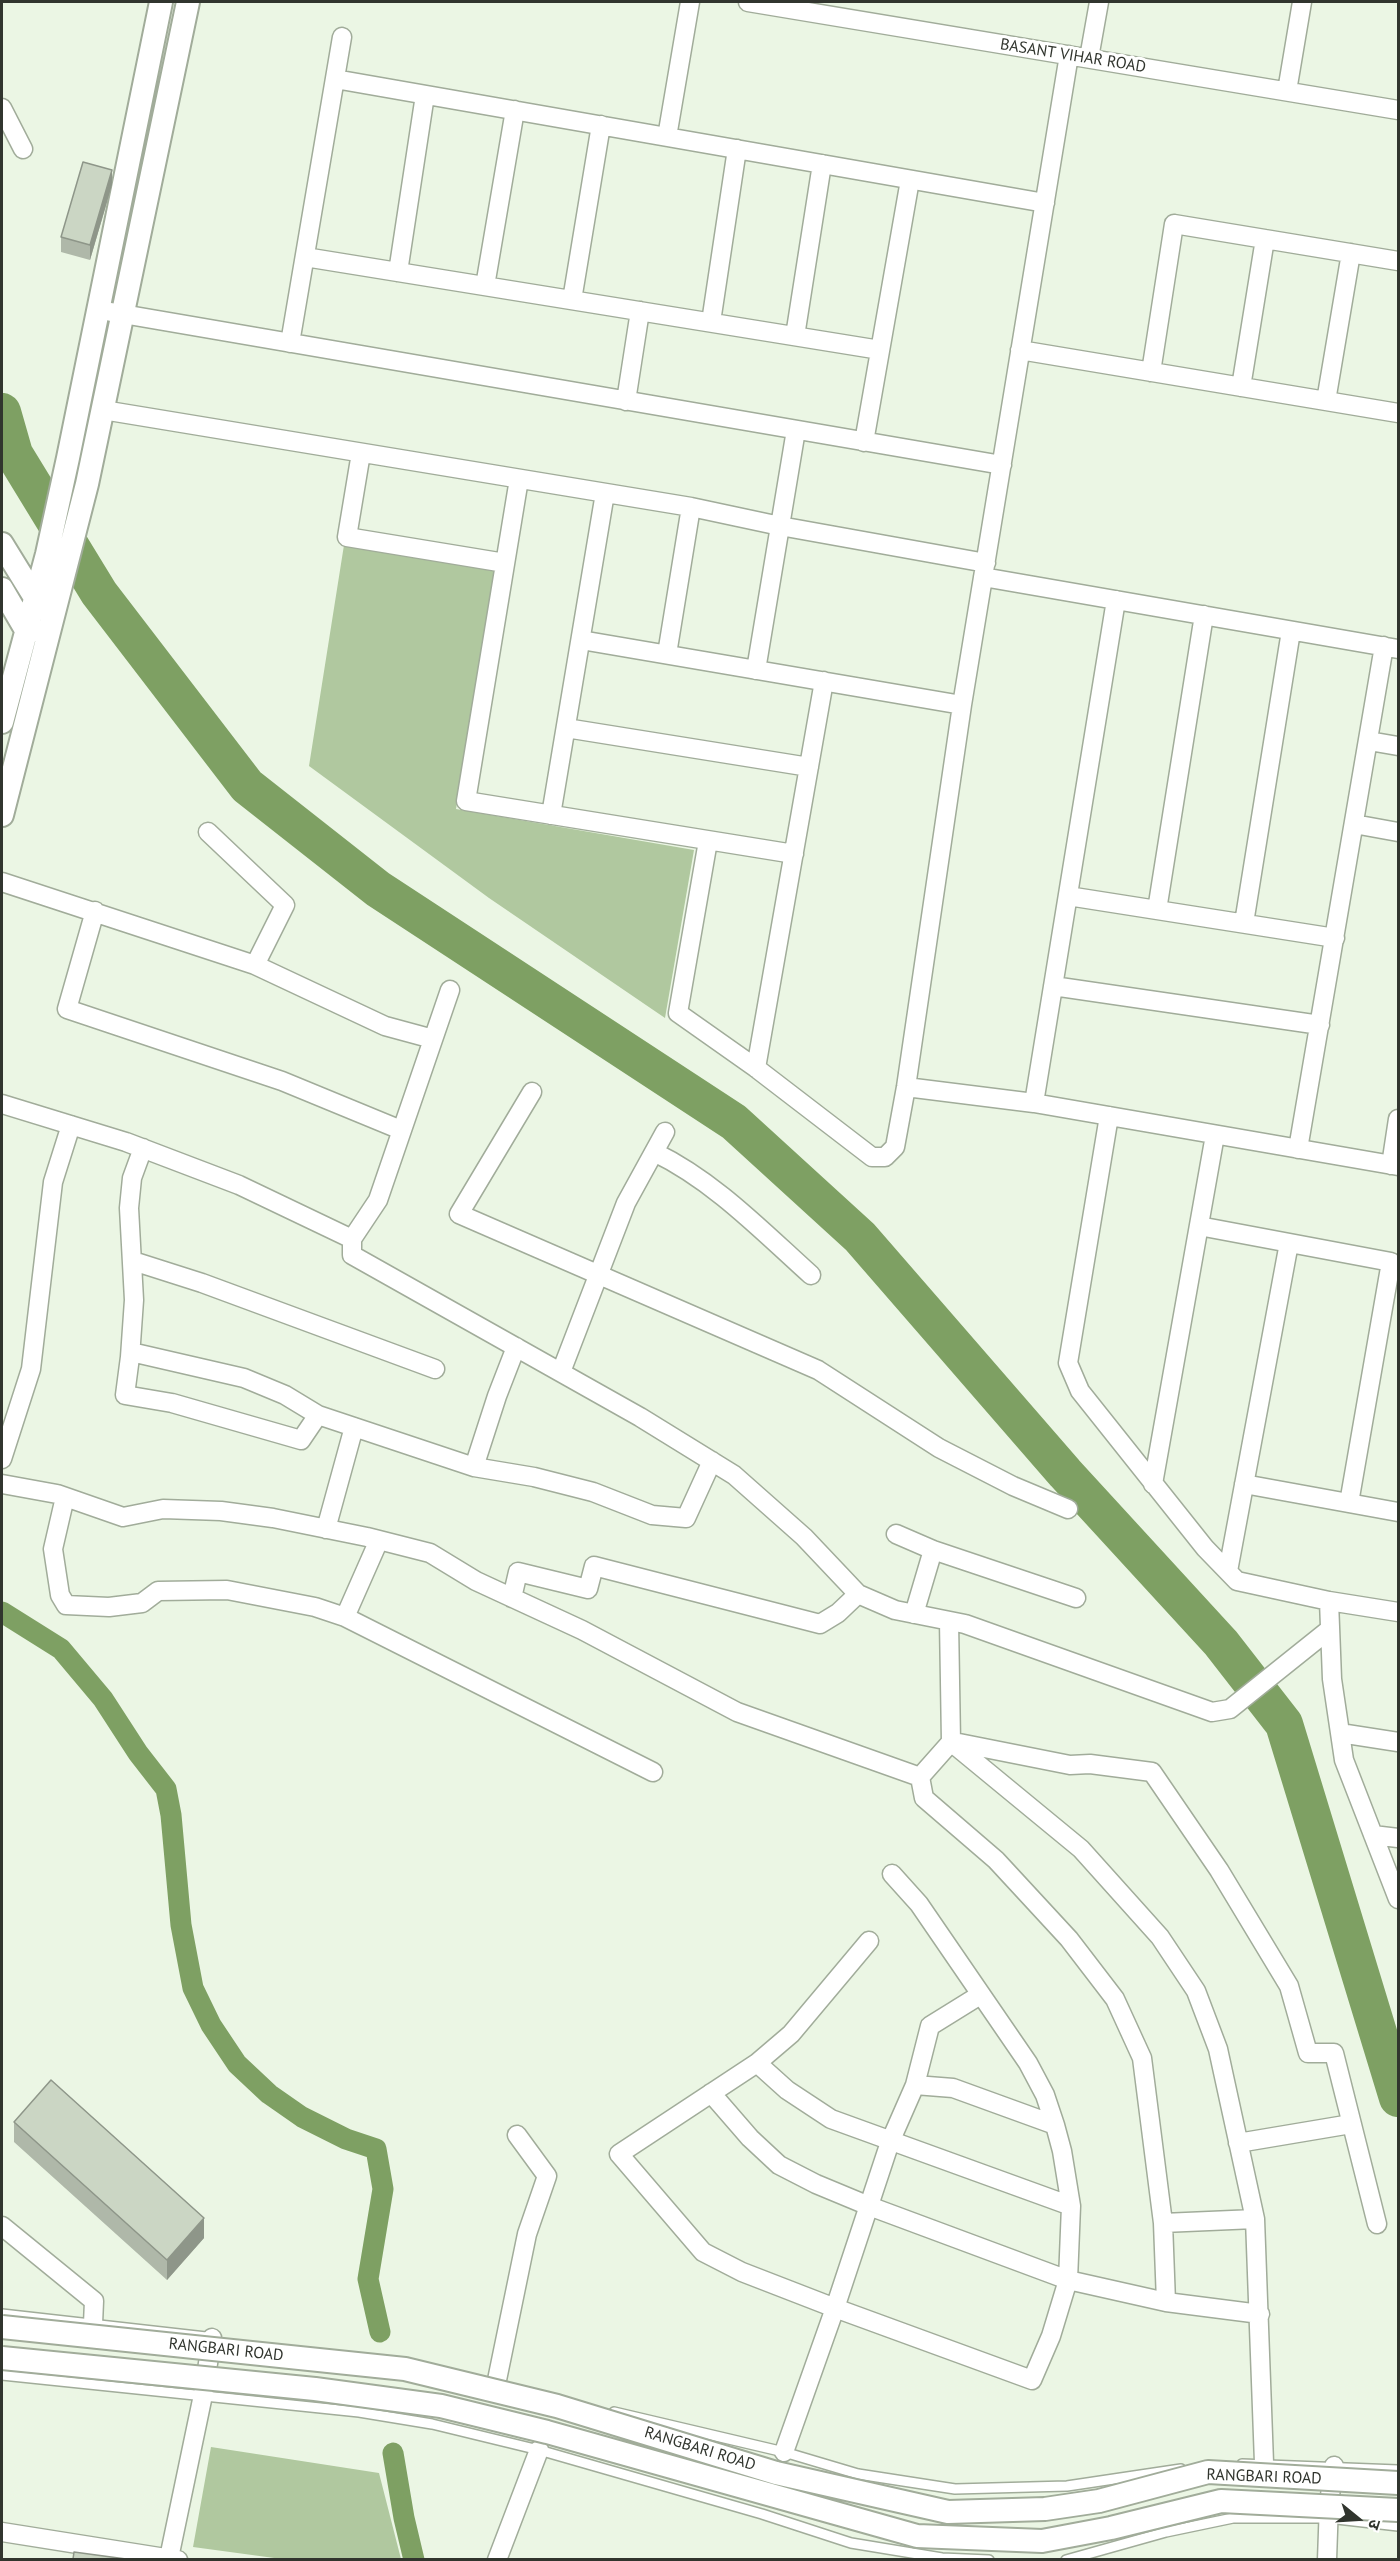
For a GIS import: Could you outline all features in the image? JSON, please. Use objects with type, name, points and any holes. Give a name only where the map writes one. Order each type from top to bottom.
[{"type":"street","points":[[2,722],[47,554],[160,2]]},
{"type":"street","points":[[2,815],[8,766],[51,630],[87,484],[188,2]]},
{"type":"street","points":[[667,137],[690,2]]},
{"type":"street","name":"BASANT VIHAR ROAD","points":[[751,2],[1398,110]]},
{"type":"street","points":[[1089,58],[1099,2]]},
{"type":"street","points":[[1287,91],[1302,2]]},
{"type":"street","points":[[290,343],[342,37]]},
{"type":"street","points":[[708,841],[678,1013],[756,1068],[872,1157],[885,1156],[895,1147],[906,1086],[962,705],[1069,55]]},
{"type":"street","points":[[335,79],[1045,203]]},
{"type":"street","points":[[398,272],[425,94]]},
{"type":"street","points":[[2,108],[23,149]]},
{"type":"street","points":[[485,286],[515,110]]},
{"type":"street","points":[[572,300],[601,125]]},
{"type":"street","points":[[711,322],[737,149]]},
{"type":"street","points":[[795,336],[822,164]]},
{"type":"street","points":[[864,442],[910,180]]},
{"type":"street","points":[[1151,372],[1174,224],[1398,261]]},
{"type":"street","points":[[1240,387],[1265,239]]},
{"type":"street","points":[[1326,401],[1351,253]]},
{"type":"street","points":[[305,256],[880,350]]},
{"type":"street","points":[[97,309],[1002,465]]},
{"type":"street","points":[[626,401],[640,311]]},
{"type":"street","points":[[1020,350],[1398,412]]},
{"type":"street","points":[[103,410],[691,507],[1116,600],[1391,648],[1369,741],[1298,1149]]},
{"type":"street","points":[[756,670],[796,430]]},
{"type":"street","points":[[361,453],[347,537],[505,563]]},
{"type":"street","points":[[519,479],[466,801],[794,854]]},
{"type":"street","points":[[551,815],[605,493]]},
{"type":"street","points":[[667,654],[691,507]]},
{"type":"street","points":[[2,544],[35,597],[51,630]]},
{"type":"street","points":[[2,589],[26,630]]},
{"type":"street","points":[[1034,1103],[1116,600]]},
{"type":"street","points":[[1157,910],[1204,615]]},
{"type":"street","points":[[26,630],[51,630]]},
{"type":"street","points":[[1244,923],[1291,631]]},
{"type":"street","points":[[581,639],[962,705]]},
{"type":"street","points":[[756,1068],[824,681]]},
{"type":"street","points":[[566,728],[809,767]]},
{"type":"street","points":[[1369,741],[1398,746]]},
{"type":"street","points":[[1354,824],[1398,832]]},
{"type":"street","points":[[208,832],[285,905],[255,965]]},
{"type":"street","points":[[2,882],[255,965],[386,1026],[433,1039]]},
{"type":"street","points":[[1068,896],[1335,938]]},
{"type":"street","points":[[95,911],[67,1009],[282,1081],[401,1130]]},
{"type":"street","points":[[1053,986],[1320,1025]]},
{"type":"street","points":[[450,990],[378,1200],[352,1239],[352,1255],[561,1372],[734,1475],[804,1537],[858,1594],[895,1610],[965,1624],[1212,1712],[1230,1709],[1330,1629]]},
{"type":"street","points":[[906,1086],[1034,1103],[1395,1166],[1398,1119]]},
{"type":"street","points":[[532,1092],[459,1214],[818,1370],[939,1448],[1013,1486],[1068,1509]]},
{"type":"street","points":[[2,1104],[143,1148],[239,1185],[352,1239]]},
{"type":"street","points":[[1109,1116],[1068,1363],[1080,1391],[1205,1548],[1237,1581],[1329,1601],[1398,1612]]},
{"type":"street","points":[[2,1459],[31,1369],[53,1182],[71,1125]]},
{"type":"street","points":[[561,1372],[626,1203],[665,1132]]},
{"type":"street","points":[[1153,1484],[1215,1135]]},
{"type":"street","points":[[143,1148],[132,1178],[129,1208],[133,1261],[131,1352],[125,1395],[172,1403],[302,1440],[318,1415]]},
{"type":"street","points":[[654,1152],[685,1167],[709,1184],[811,1275]]},
{"type":"street","points":[[1199,1226],[1391,1262],[1350,1503]]},
{"type":"street","points":[[1228,1571],[1289,1243]]},
{"type":"street","points":[[133,1261],[202,1283],[435,1369]]},
{"type":"street","points":[[474,1467],[516,1347]]},
{"type":"street","points":[[131,1352],[244,1378],[285,1395],[318,1415],[474,1467],[534,1477],[593,1492],[652,1515],[686,1518],[712,1461]]},
{"type":"street","points":[[326,1529],[354,1427]]},
{"type":"street","points":[[2,1484],[65,1497],[123,1517],[163,1509],[221,1511],[326,1529],[430,1553],[476,1581],[582,1630],[737,1712],[920,1777]]},
{"type":"street","points":[[1244,1484],[1398,1512]]},
{"type":"street","points":[[65,1497],[52,1549],[60,1595],[66,1605],[109,1607],[142,1603],[158,1591],[226,1590],[315,1606],[345,1617],[653,1772]]},
{"type":"street","points":[[896,1534],[933,1550],[1076,1598]]},
{"type":"street","points":[[345,1617],[379,1540]]},
{"type":"street","points":[[914,1614],[933,1550]]},
{"type":"street","points":[[512,1598],[518,1572],[588,1589],[594,1566],[820,1624],[838,1613],[858,1594]]},
{"type":"street","points":[[1329,1601],[1332,1679],[1344,1760],[1398,1899]]},
{"type":"street","points":[[920,1777],[951,1742],[949,1621]]},
{"type":"street","points":[[1340,1733],[1398,1742]]},
{"type":"street","points":[[951,1742],[1070,1765],[1090,1764],[1152,1772],[1219,1870],[1289,1986],[1308,2053],[1334,2053],[1377,2224]]},
{"type":"street","points":[[951,1742],[1081,1849],[1160,1937],[1196,1991],[1218,2049],[1255,2219],[1264,2463]]},
{"type":"street","points":[[920,1777],[924,1798],[996,1860],[1069,1939],[1115,1999],[1142,2058],[1163,2223],[1166,2302]]},
{"type":"street","points":[[1373,1835],[1398,1838]]},
{"type":"street","points":[[869,1941],[791,2034],[757,2063],[619,2154],[703,2252],[741,2272],[1032,2380],[1051,2336],[1068,2280],[1071,2206],[1062,2151],[1055,2125],[1045,2095],[1028,2063],[919,1904],[892,1874]]},
{"type":"street","points":[[784,2452],[890,2142],[915,2085],[930,2026],[980,1995]]},
{"type":"street","points":[[757,2063],[787,2090],[831,2119],[1071,2206]]},
{"type":"street","points":[[915,2085],[953,2088],[1055,2125]]},
{"type":"street","points":[[711,2093],[750,2138],[780,2165],[816,2184],[869,2206],[1068,2280],[1166,2302],[1260,2314]]},
{"type":"street","points":[[1238,2143],[1351,2124]]},
{"type":"street","points":[[492,2379],[527,2234],[547,2176],[517,2135]]},
{"type":"street","points":[[1163,2223],[1255,2219]]},
{"type":"street","points":[[2,2226],[94,2301],[93,2324]]},
{"type":"street","name":"RANGBARI ROAD","points":[[2,2327],[405,2369],[557,2406],[776,2473],[948,2512],[1045,2509],[1088,2503],[1208,2472],[1398,2483]]},
{"type":"street","points":[[2,2532],[62,2551],[173,2559],[203,2395],[218,2338]]},
{"type":"street","name":"RANGBARI ROAD","points":[[2,2358],[315,2389],[441,2406],[547,2432],[917,2536],[1042,2541],[1111,2528],[1221,2501],[1398,2510]]},
{"type":"street","points":[[497,2559],[540,2450]]},
{"type":"street","points":[[1327,2559],[1328,2518],[1334,2466]]},
{"type":"lane","points":[[2,2314],[218,2338]]},
{"type":"lane","points":[[269,2344],[417,2362],[474,2375]]},
{"type":"lane","points":[[2,2375],[359,2412],[432,2424],[540,2450],[762,2514],[851,2543],[942,2558],[989,2559]]},
{"type":"lane","points":[[492,2379],[596,2407]]},
{"type":"lane","points":[[607,2410],[784,2452],[858,2474],[955,2489],[1067,2486],[1205,2465],[1264,2463],[1398,2470]]},
{"type":"lane","points":[[1066,2559],[1166,2532],[1233,2518],[1328,2518],[1398,2526]]},
{"type":"green space","points":[[344,545],[496,569],[456,809],[694,850],[665,1018],[489,898],[309,766]]},
{"type":"green space","points":[[211,2447],[379,2473],[401,2559],[289,2560],[193,2547]]},
{"type":"building","points":[[83,162],[112,170],[90,245],[61,237]]},
{"type":"building","points":[[51,2080],[204,2218],[167,2260],[14,2122]]},
{"type":"building","points":[[74,2552],[126,2559],[73,2559]]},
{"type":"waterway","points":[[2,412],[14,454],[99,593],[247,786],[378,889],[734,1122],[860,1237],[1065,1473],[1221,1643],[1284,1724],[1398,2098]]},
{"type":"waterway","points":[[2,1612],[61,1649],[103,1699],[138,1753],[166,1789],[171,1815],[181,1925],[193,1988],[211,2025],[237,2064],[269,2094],[302,2117],[346,2139],[376,2149],[383,2189],[368,2279],[380,2332]]},
{"type":"waterway","points":[[393,2453],[414,2560]]}]
